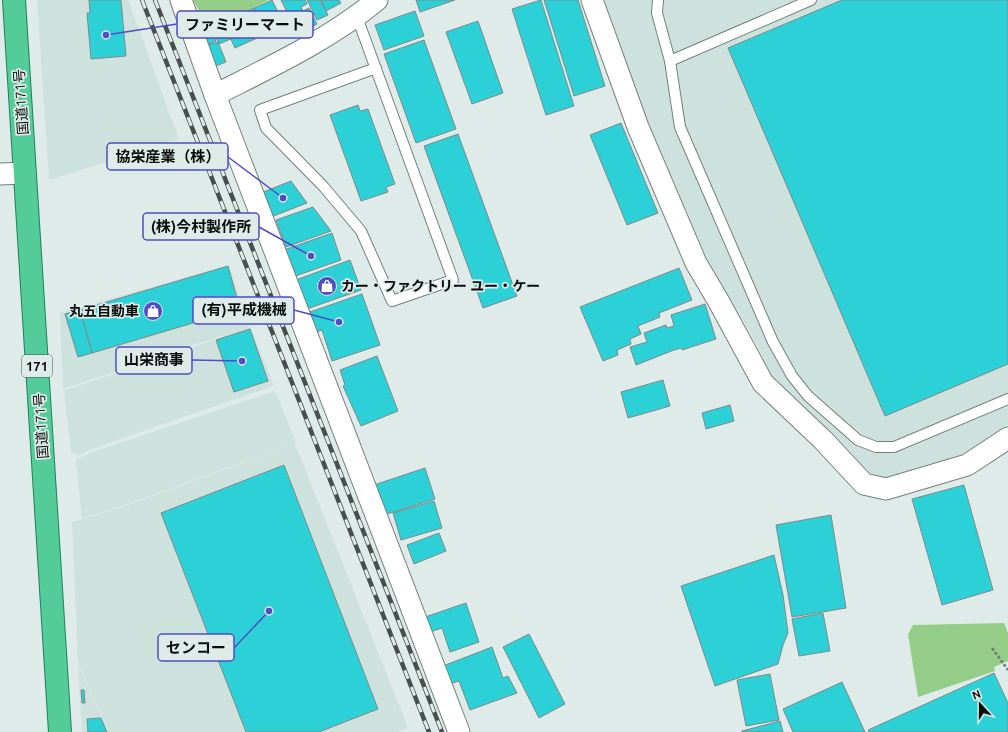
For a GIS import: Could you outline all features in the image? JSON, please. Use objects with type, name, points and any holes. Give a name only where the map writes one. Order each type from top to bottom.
[{"type":"highway","name":"国道171号","points":[[14,0],[60,732]]},
{"type":"street","points":[[181,0],[215,95],[459,732]]},
{"type":"street","points":[[215,95],[299,52],[357,17],[377,0]]},
{"type":"street","points":[[592,0],[638,127],[696,264],[720,302],[763,383],[823,440],[864,484],[886,489],[968,465],[1008,438]]},
{"type":"street","points":[[0,174],[25,173]]},
{"type":"lane","points":[[658,0],[657,13],[670,61],[680,127],[773,342],[792,376],[808,396],[858,440],[876,447],[894,447],[1008,399]]},
{"type":"lane","points":[[670,61],[811,0]]},
{"type":"lane","points":[[357,17],[376,68],[453,280],[392,301],[361,231],[323,186],[266,128],[260,110],[376,68]]},
{"type":"path","points":[[992,648],[1008,670]]},
{"type":"shaded area","points":[[37,0],[128,0],[179,139],[49,180]]},
{"type":"shaded area","points":[[604,0],[1008,0],[1008,425],[983,445],[958,460],[884,480],[868,472],[801,409],[773,378],[752,335],[712,270],[633,85]]},
{"type":"shaded area","points":[[229,265],[249,328],[251,328],[274,386],[111,442],[78,455],[71,451],[64,391],[145,363],[150,369],[183,358],[184,350],[248,329],[183,348],[182,357],[150,367],[145,362],[63,389],[60,313]]},
{"type":"shaded area","points":[[275,391],[296,443],[119,507],[82,518],[76,460],[90,453]]},
{"type":"shaded area","points":[[295,444],[408,728],[398,732],[109,732],[78,662],[72,522],[120,508]]},
{"type":"shaded area","points":[[78,664],[108,732],[82,732]]},
{"type":"green space","points":[[193,0],[269,0],[212,27],[204,20]]},
{"type":"green space","points":[[1004,623],[1008,633],[1008,661],[994,667],[995,671],[918,697],[908,634],[913,625]]},
{"type":"building","points":[[89,0],[121,0],[126,56],[91,59],[87,13],[90,13]]},
{"type":"building","points":[[272,0],[278,12],[260,21],[254,8]]},
{"type":"building","points":[[281,0],[305,0],[307,4],[301,7],[303,11],[309,8],[317,24],[298,34]]},
{"type":"building","points":[[307,0],[320,0],[328,15],[317,20]]},
{"type":"building","points":[[321,0],[339,0],[341,3],[326,11]]},
{"type":"building","points":[[416,0],[455,0],[420,12]]},
{"type":"building","points":[[541,0],[574,106],[546,115],[512,9]]},
{"type":"building","points":[[544,0],[578,0],[605,86],[574,96]]},
{"type":"building","points":[[842,0],[1008,0],[1008,364],[885,416],[728,48]]},
{"type":"building","points":[[254,8],[266,34],[235,48],[223,22]]},
{"type":"building","points":[[415,11],[424,36],[384,50],[375,25]]},
{"type":"building","points":[[478,21],[503,93],[472,104],[446,32]]},
{"type":"building","points":[[224,23],[231,39],[219,44],[212,28]]},
{"type":"building","points":[[210,26],[216,41],[205,46],[199,30]]},
{"type":"building","points":[[424,40],[456,129],[416,143],[384,54]]},
{"type":"building","points":[[218,42],[226,62],[213,67],[205,46]]},
{"type":"building","points":[[358,105],[360,111],[368,109],[395,184],[386,187],[388,192],[361,201],[330,115]]},
{"type":"building","points":[[621,123],[658,213],[627,225],[590,135]]},
{"type":"building","points":[[458,134],[517,296],[483,308],[424,146]]},
{"type":"building","points":[[291,181],[307,203],[271,217],[261,193]]},
{"type":"building","points":[[313,207],[331,231],[286,247],[276,220]]},
{"type":"building","points":[[332,233],[341,260],[290,278],[281,251]]},
{"type":"building","name":"カー・ファクトリー ユー・ケー","points":[[350,260],[361,290],[304,310],[293,281]]},
{"type":"building","points":[[228,266],[240,309],[92,353],[80,310]]},
{"type":"building","points":[[679,268],[692,300],[659,313],[660,317],[638,326],[641,334],[630,339],[631,344],[617,350],[618,355],[603,361],[580,307]]},
{"type":"building","points":[[362,294],[380,345],[332,361],[322,330],[311,334],[304,314]]},
{"type":"building","points":[[705,304],[716,339],[682,350],[682,348],[674,350],[636,365],[630,347],[647,342],[644,333],[666,325],[667,328],[674,326],[671,315]]},
{"type":"building","points":[[80,310],[92,353],[78,357],[65,314]]},
{"type":"building","points":[[250,329],[268,381],[234,392],[216,340]]},
{"type":"building","points":[[377,356],[398,411],[361,426],[343,386],[345,385],[340,370]]},
{"type":"building","points":[[663,380],[670,406],[628,418],[621,392]]},
{"type":"building","points":[[730,405],[734,421],[706,429],[702,413]]},
{"type":"building","points":[[284,465],[378,709],[319,732],[246,732],[161,513]]},
{"type":"building","points":[[425,468],[435,499],[384,515],[374,485]]},
{"type":"building","points":[[964,485],[993,590],[942,605],[912,499]]},
{"type":"building","points":[[434,501],[442,528],[401,540],[393,513]]},
{"type":"building","points":[[831,515],[846,608],[792,617],[776,525]]},
{"type":"building","points":[[439,533],[446,551],[414,564],[407,545]]},
{"type":"building","points":[[774,555],[783,595],[788,633],[778,664],[715,686],[681,586]]},
{"type":"building","points":[[466,603],[479,642],[450,652],[442,628],[430,632],[425,617]]},
{"type":"building","points":[[823,613],[830,651],[799,656],[792,619]]},
{"type":"building","points":[[529,634],[565,704],[539,718],[503,647]]},
{"type":"building","points":[[492,647],[503,678],[508,676],[517,693],[470,710],[459,681],[450,684],[443,666]]},
{"type":"building","points":[[994,673],[1008,703],[1008,732],[869,732],[868,730]]},
{"type":"building","points":[[770,674],[779,720],[746,726],[737,680]]},
{"type":"building","points":[[842,682],[865,732],[793,732],[783,709]]},
{"type":"building","points":[[81,690],[84,690],[85,703],[82,703]]},
{"type":"building","points":[[101,718],[107,732],[88,732],[87,719]]},
{"type":"building","points":[[780,721],[783,732],[742,732],[742,731]]},
{"type":"railway","points":[[142,0],[429,732]]},
{"type":"railway","points":[[155,0],[442,732]]},
{"type":"place","name":"ファミリーマート","points":[[106,35]]},
{"type":"place","name":"協栄産業（株）","points":[[283,198]]},
{"type":"place","name":"(株)今村製作所","points":[[311,256]]},
{"type":"place","name":"カー・ファクトリー ユー・ケー","points":[[327,286]]},
{"type":"place","name":"丸五自動車","points":[[153,311]]},
{"type":"place","name":"(有)平成機械","points":[[339,322]]},
{"type":"place","name":"山栄商事","points":[[242,361]]},
{"type":"place","name":"センコー","points":[[269,611]]}]
